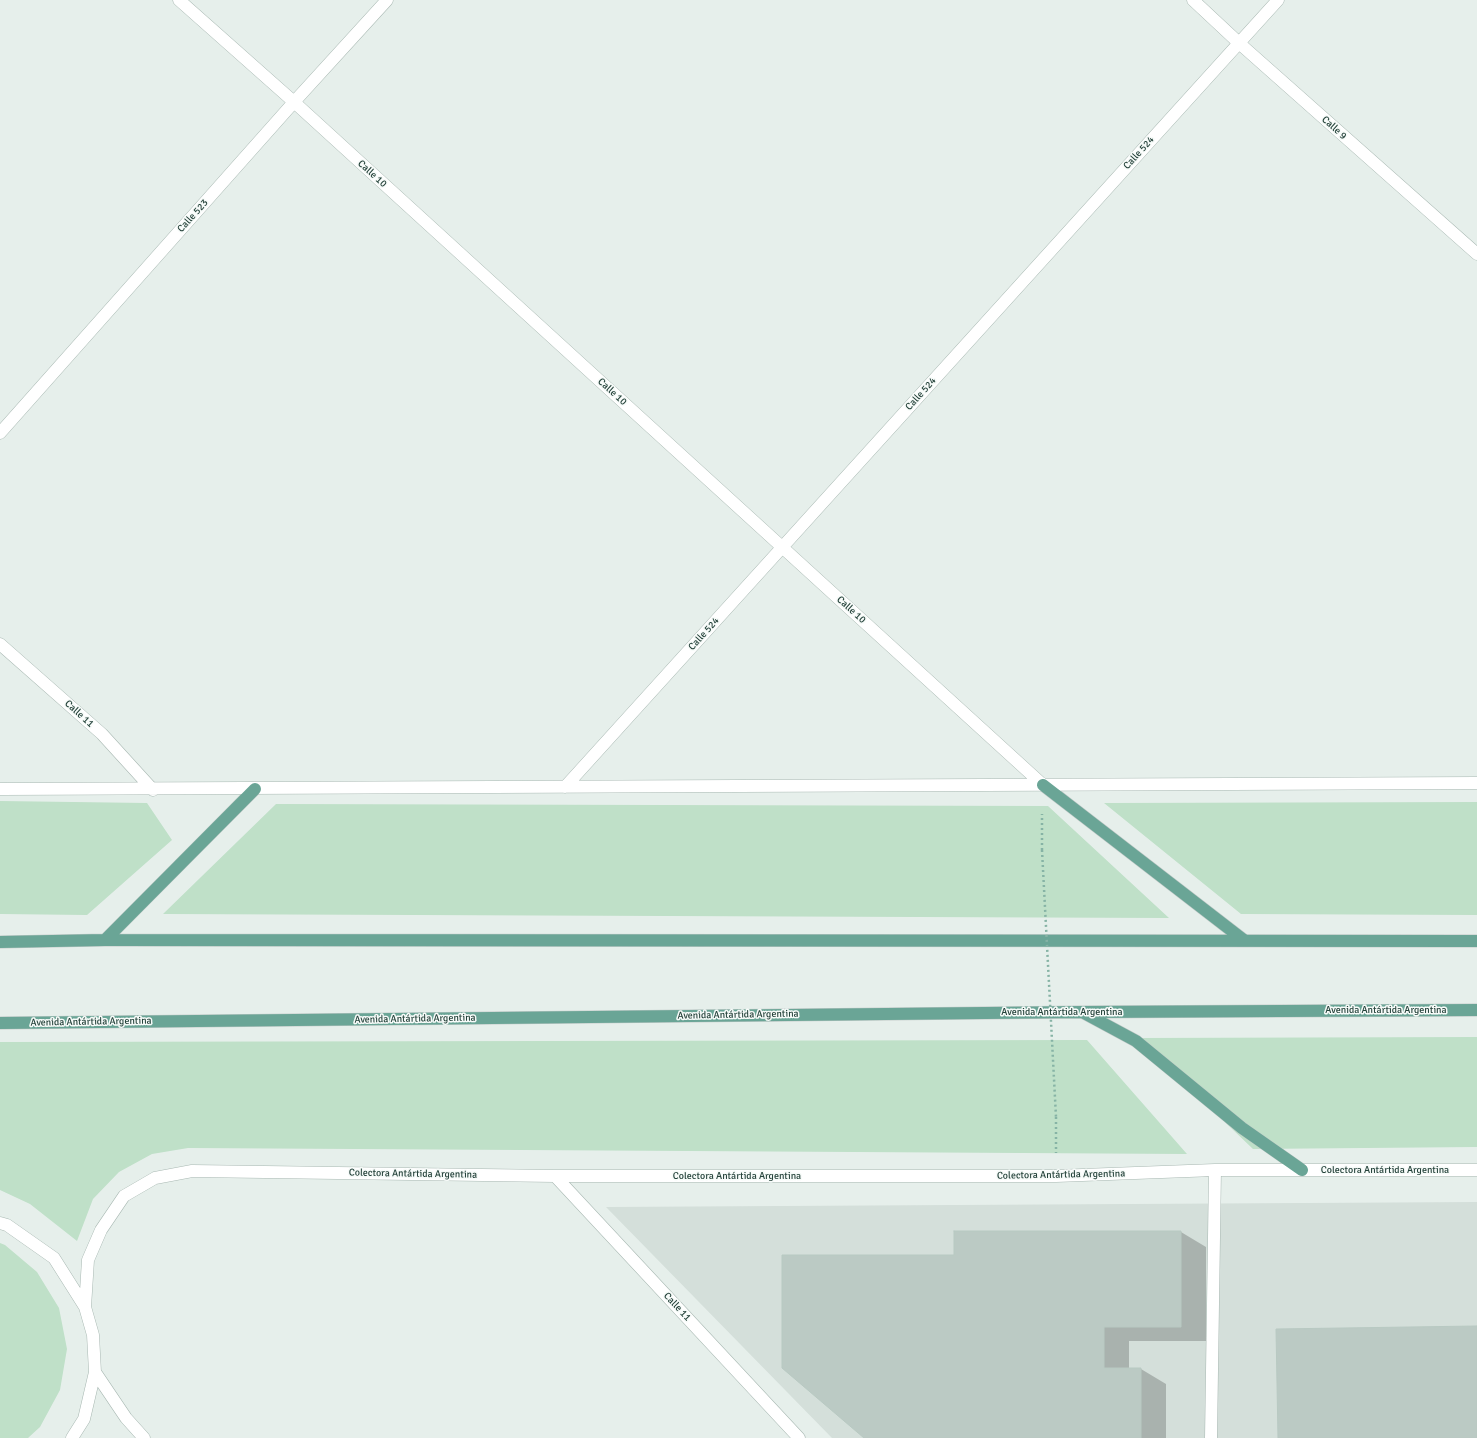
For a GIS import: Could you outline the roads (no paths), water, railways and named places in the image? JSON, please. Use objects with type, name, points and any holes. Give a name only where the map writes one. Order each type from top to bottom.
[{"type":"main road","points":[[1043,785],[1245,941]]},
{"type":"main road","points":[[105,940],[255,789]]},
{"type":"main road","points":[[0,942],[105,940],[1477,941]]},
{"type":"main road","name":"Avenida Antártida Argentina","points":[[0,1023],[1083,1012],[1477,1010]]},
{"type":"main road","points":[[1083,1012],[1136,1041],[1242,1128],[1302,1170]]},
{"type":"street","name":"Calle 10","points":[[179,0],[294,102],[1043,785]]},
{"type":"street","name":"Calle 523","points":[[0,433],[294,102],[387,0]]},
{"type":"street","name":"Calle 9","points":[[1193,0],[1239,43],[1477,254]]},
{"type":"street","name":"Calle 524","points":[[565,787],[1278,0]]},
{"type":"street","name":"Calle 11","points":[[0,644],[102,734],[153,790]]},
{"type":"street","points":[[0,789],[153,790],[1477,783]]},
{"type":"street","points":[[1211,1438],[1215,1170]]},
{"type":"street","name":"Colectora Antártida Argentina","points":[[85,1307],[88,1260],[102,1230],[124,1196],[155,1178],[192,1171],[555,1176],[1056,1176],[1215,1170],[1477,1170]]},
{"type":"street","name":"Calle 11","points":[[555,1176],[799,1438]]},
{"type":"street","points":[[0,1223],[7,1225],[54,1258],[85,1307],[93,1335],[95,1372],[84,1419],[72,1438]]},
{"type":"street","points":[[95,1372],[126,1418],[144,1438]]}]
